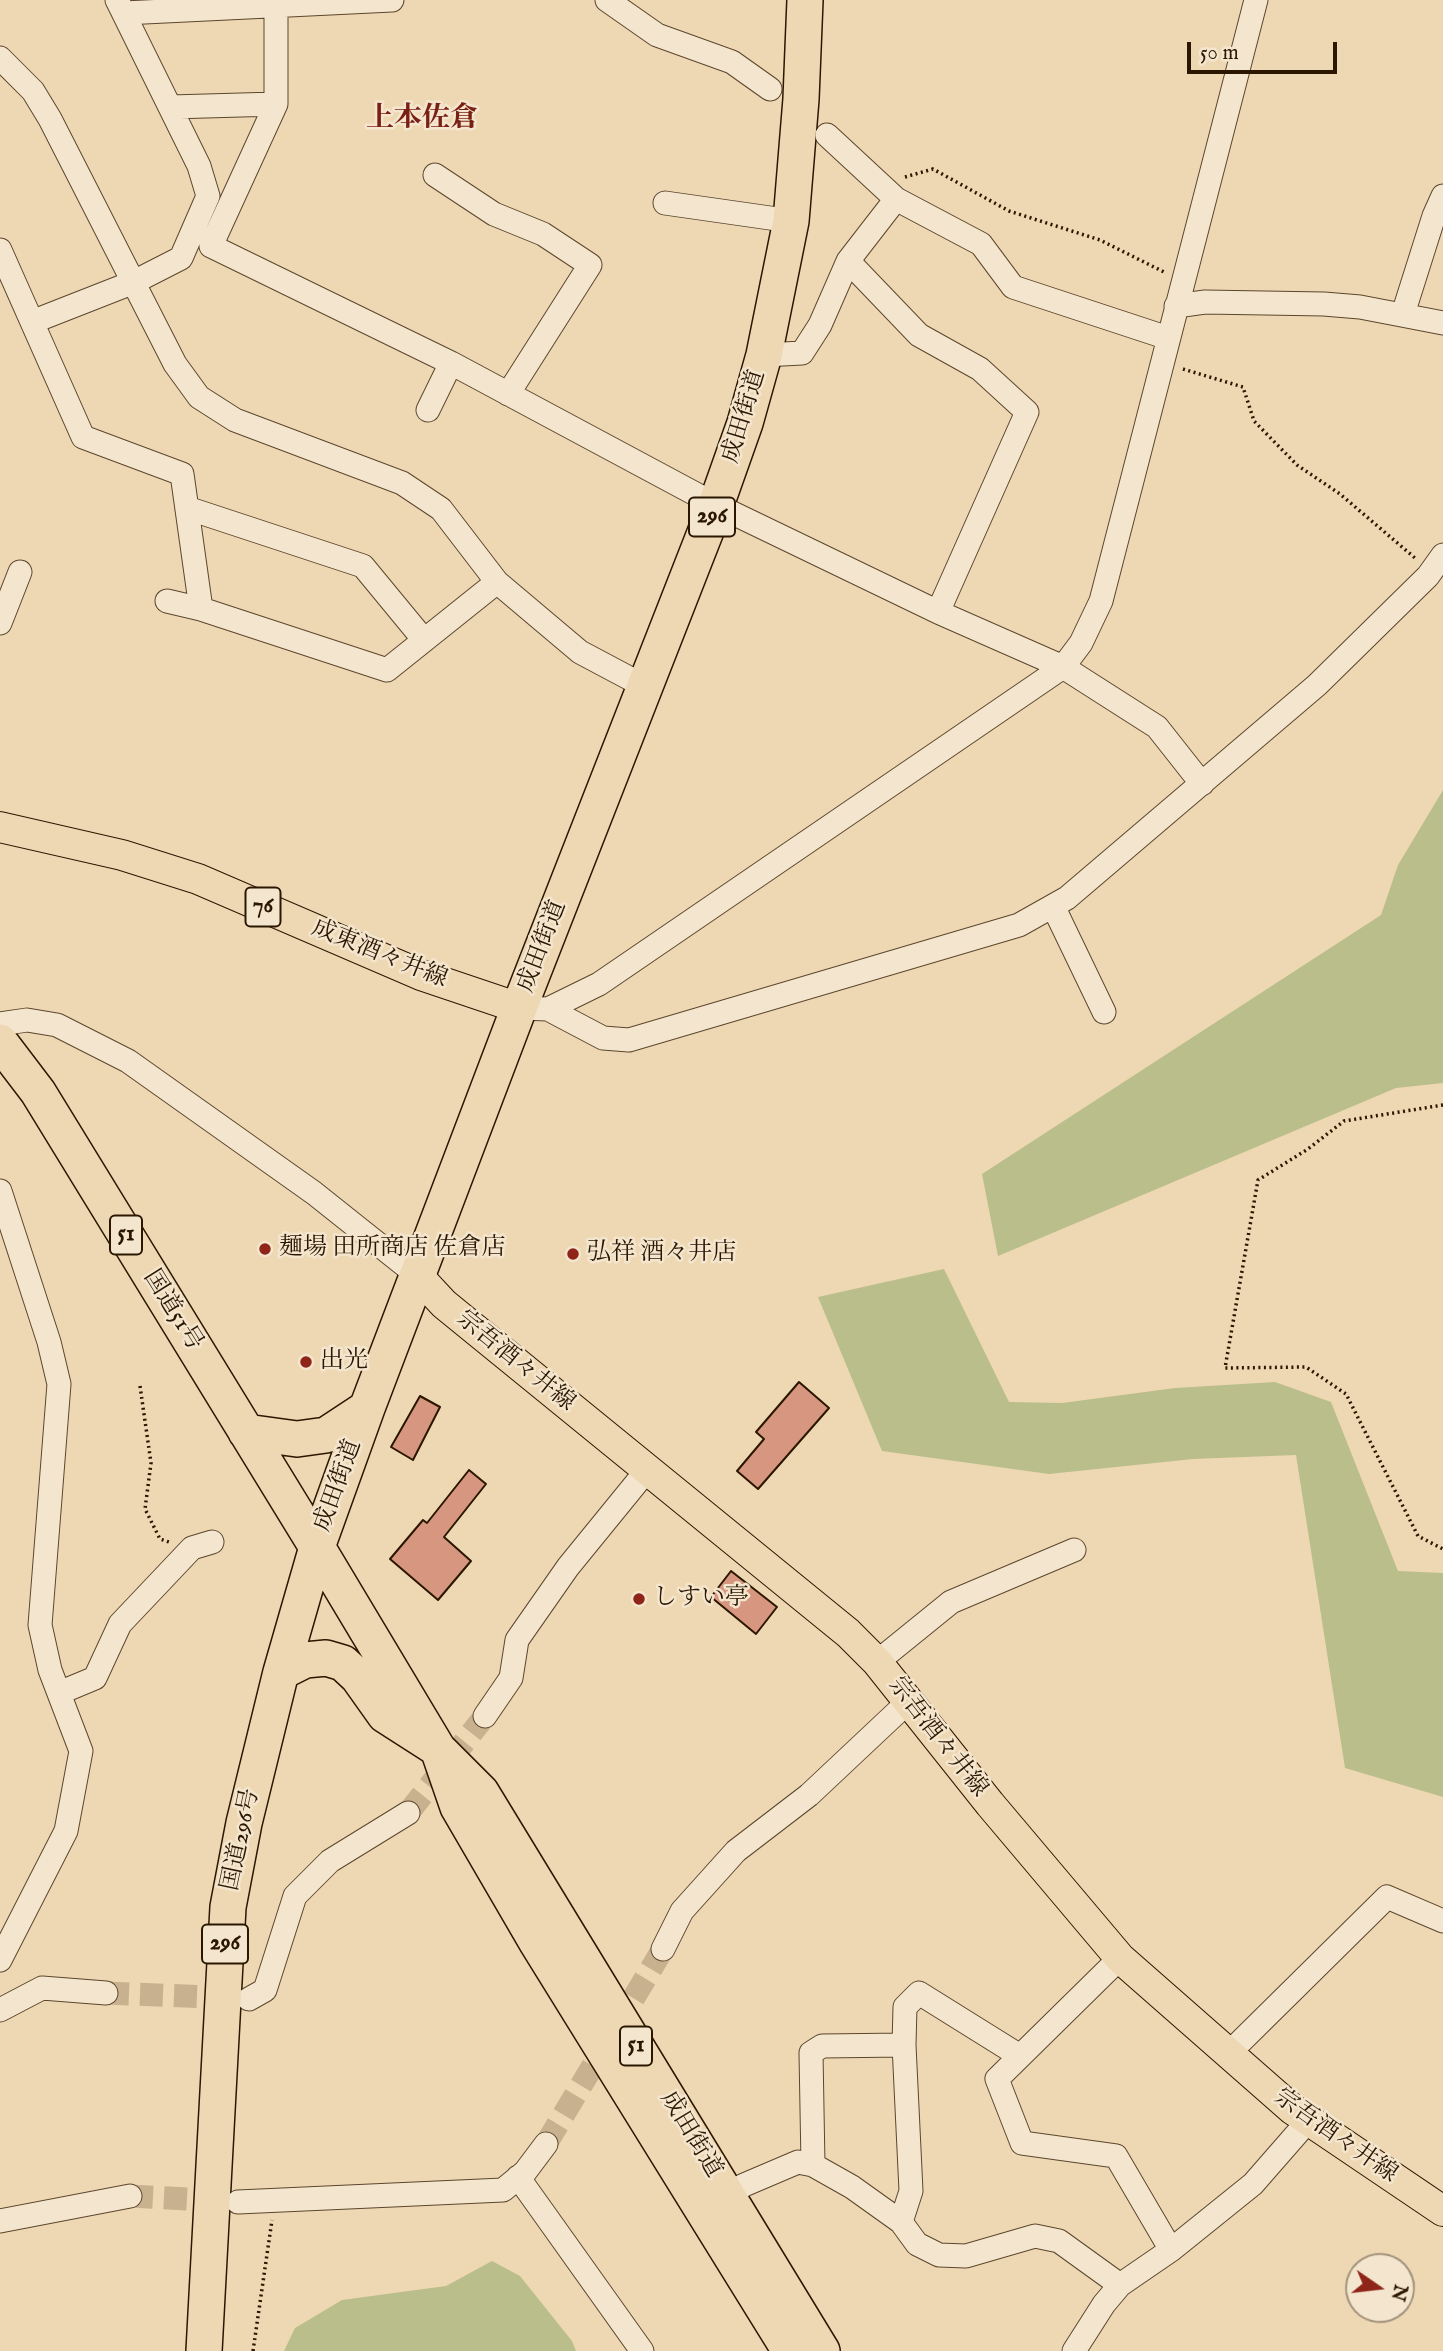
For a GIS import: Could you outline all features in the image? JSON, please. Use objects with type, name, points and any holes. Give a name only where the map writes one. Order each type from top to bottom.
[{"type":"highway","name":"成田街道","points":[[790,2351],[523,1918],[458,1807],[438,1749],[317,1547],[418,1275],[533,1009],[644,686],[716,505],[745,423],[764,355],[791,221],[801,99],[805,0]]},
{"type":"highway","name":"国道51号","points":[[0,1042],[38,1091],[317,1547]]},
{"type":"highway","points":[[246,1432],[297,1439],[327,1435],[367,1408]]},
{"type":"highway","name":"国道296号","points":[[204,2351],[228,1908],[244,1823],[281,1672],[317,1547]]},
{"type":"highway","points":[[281,1672],[305,1660],[326,1657],[343,1663],[358,1677],[385,1715],[438,1749]]},
{"type":"highway","name":"成田街道","points":[[438,1749],[481,1792],[822,2351]]},
{"type":"main road","name":"成東酒々井線","points":[[0,827],[121,855],[198,879],[421,975],[533,1009]]},
{"type":"main road","name":"宗吾酒々井線","points":[[418,1275],[444,1304],[848,1633],[877,1662],[990,1804],[1107,1940],[1119,1958],[1227,2055],[1308,2121],[1443,2211]]},
{"type":"street","points":[[32,323],[134,282],[181,258],[208,196],[199,166],[120,6],[276,5],[392,0]]},
{"type":"street","points":[[607,0],[657,35],[733,62],[770,89]]},
{"type":"street","points":[[533,1009],[599,984],[1063,667],[1081,643],[1101,601],[1256,0]]},
{"type":"street","points":[[276,5],[276,104],[211,246],[451,363],[716,505],[939,612],[1063,667],[1157,727],[1202,784]]},
{"type":"street","points":[[0,58],[33,91],[50,119],[175,364],[199,397],[235,420],[402,483],[441,509],[496,582],[580,652],[644,686]]},
{"type":"street","points":[[171,107],[276,104]]},
{"type":"street","points":[[827,135],[887,192],[981,244],[1013,287],[1168,338]]},
{"type":"street","points":[[435,175],[494,214],[543,234],[590,265],[508,394]]},
{"type":"street","points":[[764,355],[802,353],[820,325],[848,261],[887,192]]},
{"type":"street","points":[[1403,314],[1434,216],[1443,196]]},
{"type":"street","points":[[665,203],[791,221]]},
{"type":"street","points":[[0,250],[83,437],[183,474],[201,609]]},
{"type":"street","points":[[848,261],[919,335],[980,369],[1027,412],[939,612]]},
{"type":"street","points":[[1176,306],[1205,302],[1324,304],[1403,314],[1443,323]]},
{"type":"street","points":[[428,410],[451,363]]},
{"type":"street","points":[[187,508],[363,566],[425,640]]},
{"type":"street","points":[[533,1009],[603,1038],[629,1040],[1019,925],[1067,898],[1317,685],[1437,563]]},
{"type":"street","points":[[0,623],[20,572]]},
{"type":"street","points":[[167,601],[201,609],[387,670],[496,582]]},
{"type":"street","points":[[1053,906],[1104,1012]]},
{"type":"street","points":[[0,1024],[27,1020],[57,1025],[128,1061],[314,1193],[418,1275]]},
{"type":"street","points":[[0,1191],[49,1342],[59,1384],[40,1625],[50,1670],[80,1751],[66,1831],[0,1960]]},
{"type":"street","points":[[485,1716],[511,1678],[517,1640],[568,1567],[647,1470]]},
{"type":"street","points":[[59,1693],[95,1678],[120,1625],[202,1545]]},
{"type":"street","points":[[877,1662],[951,1602],[1073,1550]]},
{"type":"street","points":[[663,1949],[682,1911],[736,1851],[809,1794],[909,1701]]},
{"type":"street","points":[[249,1999],[265,1990],[295,1896],[330,1861],[408,1813]]},
{"type":"street","points":[[1227,2055],[1387,1898],[1443,1921]]},
{"type":"street","points":[[1119,1958],[997,2079],[1022,2143],[1116,2156],[1171,2249]]},
{"type":"street","points":[[0,2010],[43,1988],[106,1993]]},
{"type":"street","points":[[901,2222],[911,2191],[904,2045],[905,2007],[919,1993],[1020,2056]]},
{"type":"street","points":[[813,2165],[811,2053],[822,2046],[904,2045]]},
{"type":"street","points":[[1074,2351],[1104,2304],[1121,2285],[1253,2184],[1308,2121]]},
{"type":"street","points":[[238,2202],[503,2190],[547,2144]]},
{"type":"street","points":[[727,2196],[744,2185],[798,2162],[813,2165],[852,2187],[901,2222],[917,2244],[939,2255],[966,2256],[1035,2236],[1059,2241],[1121,2285]]},
{"type":"street","points":[[518,2177],[642,2351]]},
{"type":"street","points":[[0,2221],[130,2196]]},
{"type":"path","points":[[887,192],[933,169],[1009,211],[1100,240],[1183,282]]},
{"type":"path","points":[[1161,363],[1243,387],[1254,421],[1297,465],[1437,563]]},
{"type":"path","points":[[1443,1105],[1344,1121],[1308,1149],[1258,1180],[1225,1368],[1306,1367],[1346,1394],[1418,1536],[1443,1549]]},
{"type":"path","points":[[140,1386],[151,1463],[145,1509],[160,1539],[202,1545]]},
{"type":"path","points":[[253,2351],[274,2200]]},
{"type":"green space","points":[[1443,790],[1443,1083],[1396,1088],[998,1256],[982,1174],[1381,915],[1398,865]]},
{"type":"green space","points":[[944,1269],[1009,1402],[1062,1403],[1175,1388],[1275,1382],[1331,1402],[1398,1571],[1443,1573],[1443,1797],[1345,1768],[1296,1455],[1193,1459],[1049,1474],[882,1451],[818,1297]]},
{"type":"green space","points":[[492,2261],[520,2276],[572,2341],[576,2351],[284,2351],[295,2328],[342,2300],[446,2286]]},
{"type":"building","points":[[799,1382],[829,1408],[758,1489],[737,1471],[764,1439],[756,1432]]},
{"type":"building","points":[[420,1396],[440,1407],[413,1460],[391,1447]]},
{"type":"building","points":[[469,1470],[486,1484],[444,1537],[471,1561],[438,1600],[390,1559],[423,1520],[427,1523]]},
{"type":"building","points":[[731,1571],[777,1607],[756,1634],[711,1597]]},
{"type":"tunnel","points":[[408,1813],[485,1716]]},
{"type":"tunnel","points":[[546,2144],[663,1949]]},
{"type":"tunnel","points":[[106,1993],[236,1998]]},
{"type":"tunnel","points":[[130,2196],[224,2201]]},
{"type":"place","name":"麺場 田所商店 佐倉店","points":[[265,1249]]},
{"type":"place","name":"弘祥 酒々井店","points":[[573,1254]]},
{"type":"place","name":"出光","points":[[306,1362]]},
{"type":"place","name":"しすい亭","points":[[639,1599]]},
{"type":"district","name":"上本佐倉","points":[[422,120]]}]
